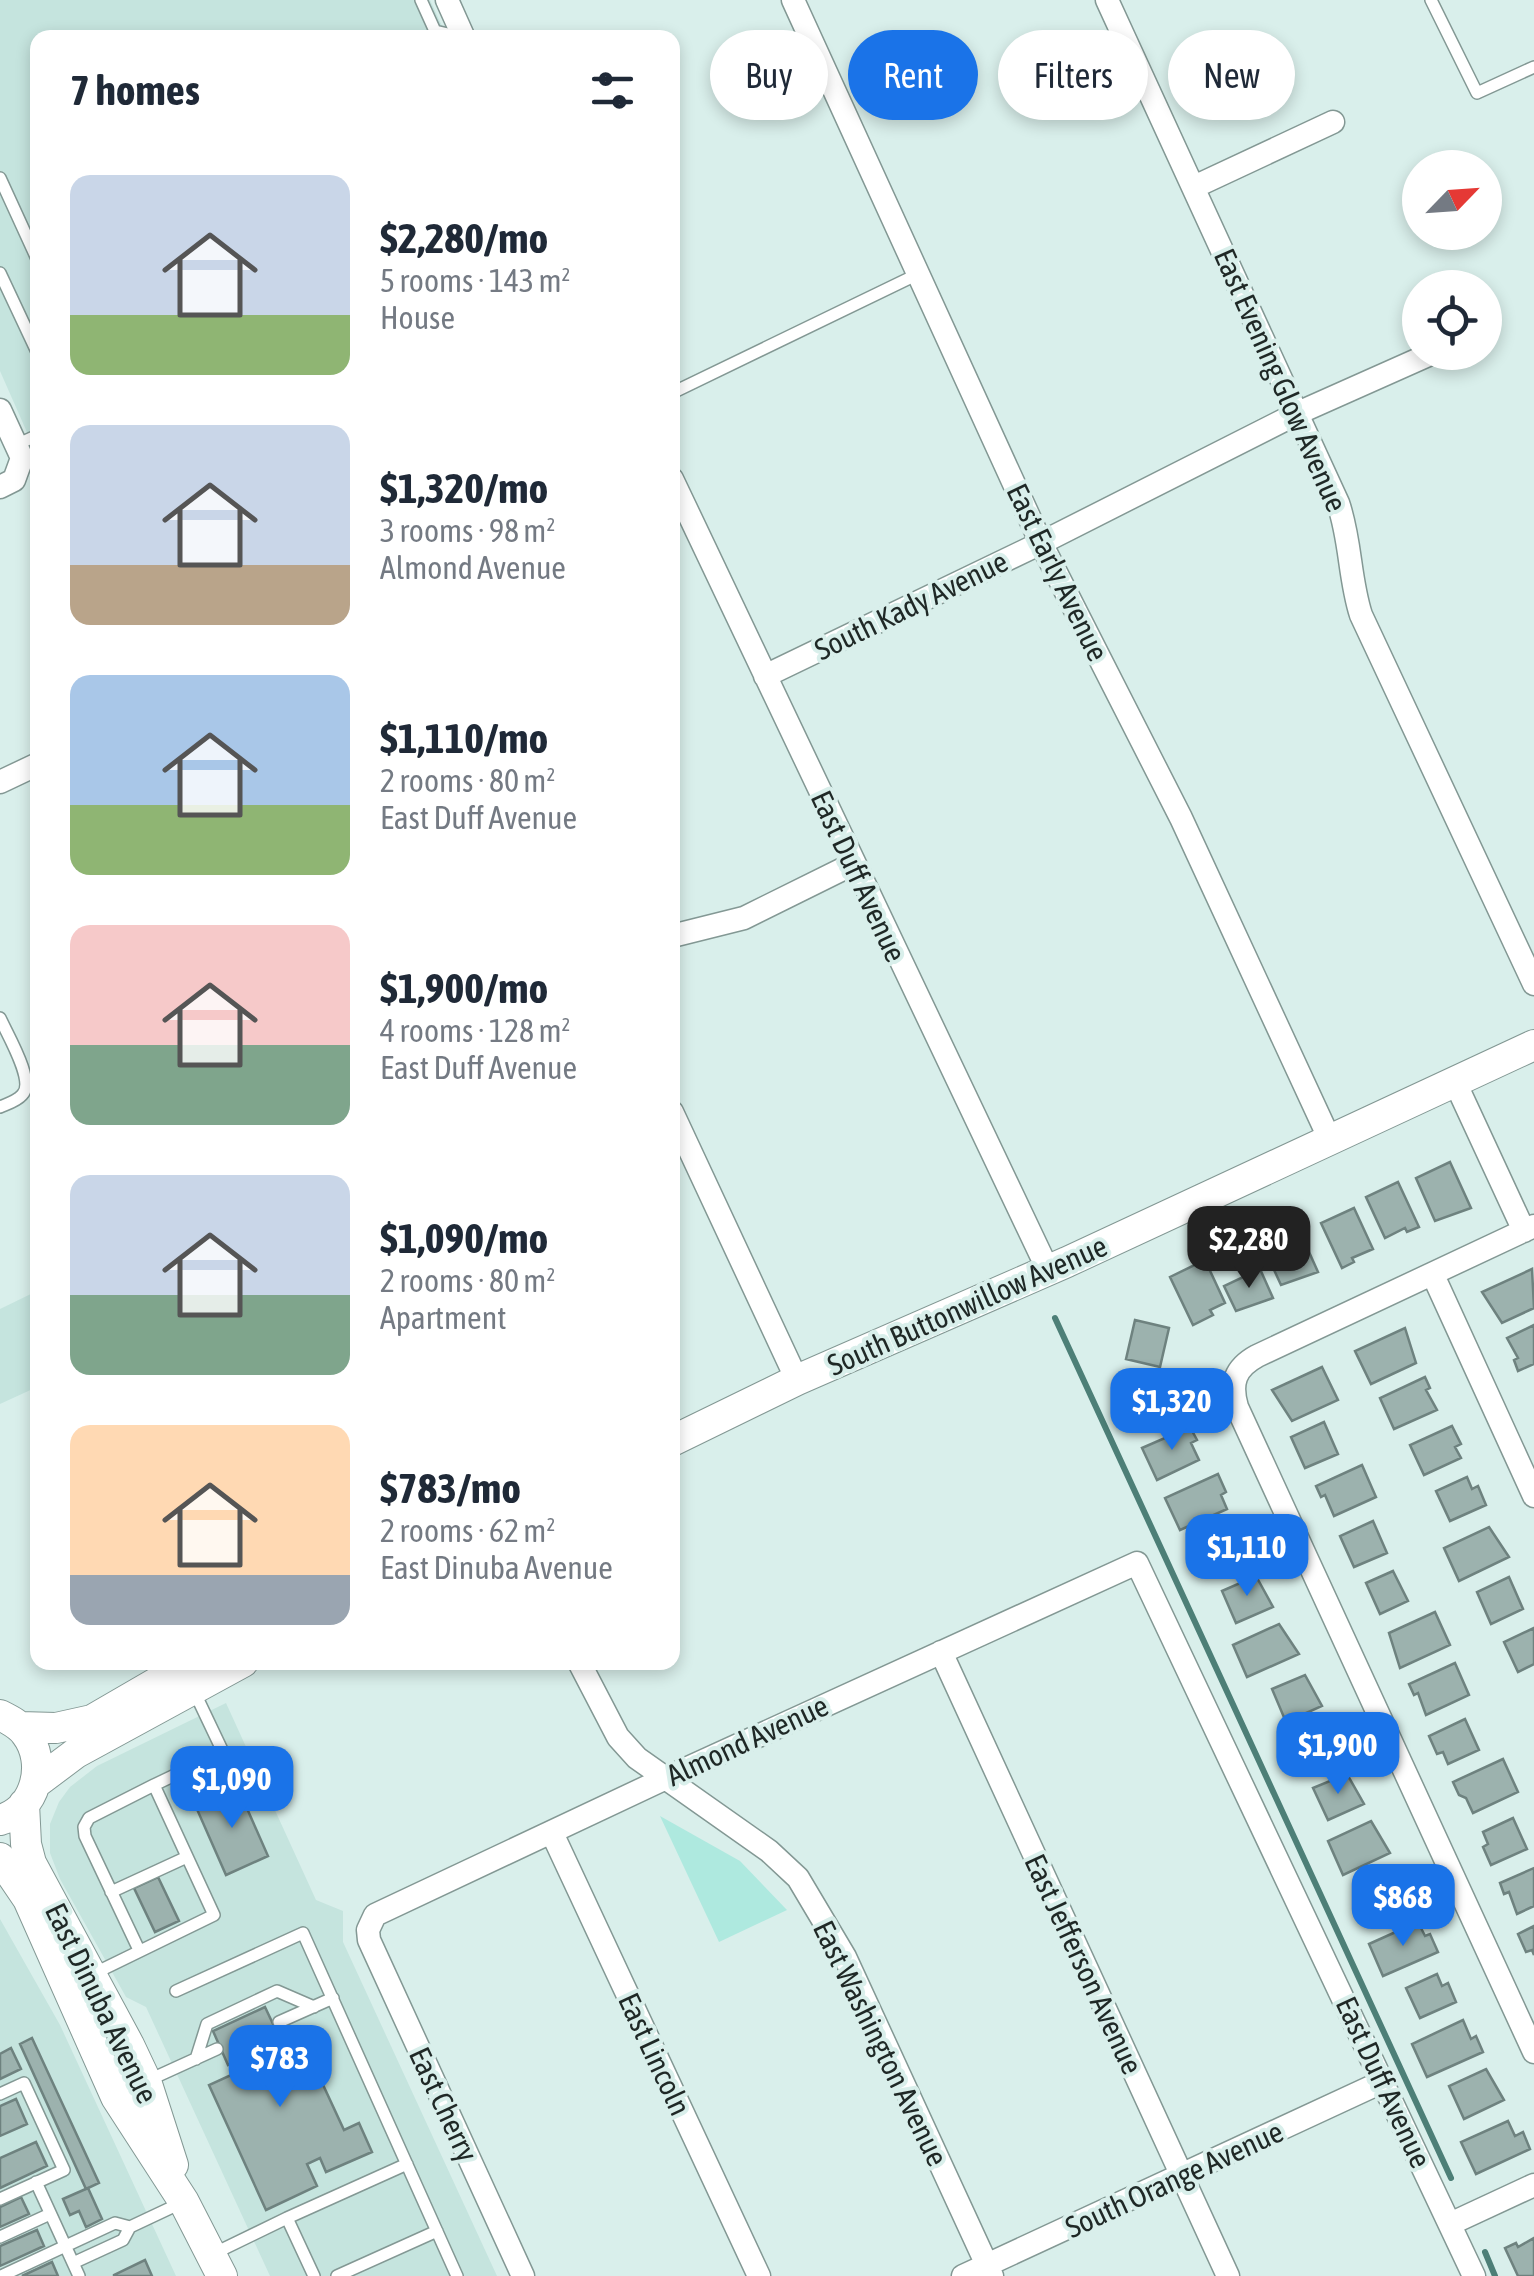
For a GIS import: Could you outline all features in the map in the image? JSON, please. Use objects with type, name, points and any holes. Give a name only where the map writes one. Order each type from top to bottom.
[{"type":"street","points":[[447,0],[460,30]]},
{"type":"street","name":"East Early Avenue","points":[[792,0],[1041,543],[1181,818],[1330,1140]]},
{"type":"street","name":"East Evening Glow Avenue","points":[[1107,0],[1344,520],[1354,594],[1361,615],[1534,984]]},
{"type":"street","points":[[1194,187],[1333,122]]},
{"type":"street","name":"South Kady Avenue","points":[[765,676],[1298,413],[1402,367]]},
{"type":"street","points":[[0,410],[25,446],[14,480],[0,487]]},
{"type":"street","name":"East Duff Avenue","points":[[680,496],[1048,1270]]},
{"type":"street","points":[[0,782],[30,775]]},
{"type":"street","points":[[680,934],[744,918],[853,864]]},
{"type":"street","name":"South Buttonwillow Avenue","points":[[680,1437],[797,1380],[1048,1270],[1534,1045]]},
{"type":"street","points":[[1455,1082],[1529,1229],[1244,1362],[1233,1383],[1234,1395],[1534,2052]]},
{"type":"street","points":[[680,1129],[797,1380]]},
{"type":"street","points":[[1433,1274],[1534,1496]]},
{"type":"street","name":"East Duff Avenue","points":[[1137,1562],[1474,2276]]},
{"type":"street","name":"Almond Avenue","points":[[368,1930],[375,1916],[384,1910],[1137,1562]]},
{"type":"street","name":"East Jefferson Avenue","points":[[941,1652],[1228,2276]]},
{"type":"street","name":"East Washington Avenue","points":[[583,1670],[618,1737],[637,1758],[769,1851],[798,1878],[846,1957],[990,2271]]},
{"type":"street","points":[[10,1721],[56,1728],[92,1720],[192,1675]]},
{"type":"street","points":[[20,1802],[76,1753],[192,1675]]},
{"type":"street","name":"East Dinuba Avenue","points":[[10,1721],[35,1749],[20,1802],[31,1862],[93,1974],[146,2082],[184,2202]]},
{"type":"street","name":"East Lincoln","points":[[552,1833],[759,2276]]},
{"type":"street","name":"East Dinuba Avenue","points":[[0,1858],[28,1899],[116,2097],[184,2202],[217,2265]]},
{"type":"street","name":"East Cherry","points":[[368,1930],[369,1940],[523,2276]]},
{"type":"street","name":"South Orange Avenue","points":[[963,2276],[990,2271],[1181,2174],[1384,2081]]},
{"type":"street","points":[[1450,2224],[1534,2185]]},
{"type":"lane","points":[[421,0],[434,30]]},
{"type":"lane","points":[[1432,0],[1476,94],[1534,67]]},
{"type":"lane","points":[[0,178],[30,243]]},
{"type":"lane","points":[[0,273],[4,292],[30,339]]},
{"type":"lane","points":[[680,388],[918,274]]},
{"type":"lane","points":[[0,1018],[27,1077],[27,1090],[21,1097],[0,1107]]},
{"type":"lane","points":[[139,1950],[84,1828],[90,1818],[223,1752],[192,1675]]},
{"type":"lane","points":[[93,1974],[214,1915],[154,1785]]},
{"type":"lane","points":[[112,1892],[187,1857]]},
{"type":"lane","points":[[176,1991],[302,1933],[458,2276]]},
{"type":"lane","points":[[196,2059],[207,2024],[277,1991],[314,2006]]},
{"type":"lane","points":[[280,2022],[333,1998]]},
{"type":"lane","points":[[146,2082],[218,2049]]},
{"type":"lane","points":[[0,2094],[24,2083],[64,2170],[0,2199]]},
{"type":"lane","points":[[217,2265],[287,2218],[407,2164]]},
{"type":"lane","points":[[36,2182],[76,2270],[123,2240],[130,2227],[184,2202]]},
{"type":"lane","points":[[0,2237],[50,2214]]},
{"type":"lane","points":[[287,2218],[314,2276]]},
{"type":"lane","points":[[1,2276],[115,2223],[130,2227]]},
{"type":"lane","points":[[336,2276],[438,2232]]},
{"type":"shaded area","points":[[0,0],[430,0],[444,30],[30,30],[30,439],[0,371]]},
{"type":"shaded area","points":[[30,1294],[30,1390],[0,1404],[0,1309]]},
{"type":"shaded area","points":[[226,1703],[316,1900],[343,1911],[343,1942],[497,2276],[270,2276],[146,2007],[126,1997],[60,1879],[50,1853],[50,1824],[70,1787],[97,1766]]},
{"type":"shaded area","points":[[0,1919],[60,2025],[176,2276],[0,2276]]},
{"type":"green space","points":[[660,1816],[740,1861],[787,1910],[719,1942]]},
{"type":"building","points":[[1450,1162],[1471,1208],[1435,1221],[1416,1178]]},
{"type":"building","points":[[1398,1182],[1419,1227],[1407,1232],[1405,1228],[1385,1238],[1366,1197]]},
{"type":"building","points":[[1354,1208],[1373,1249],[1352,1258],[1354,1262],[1342,1268],[1321,1223]]},
{"type":"building","points":[[1305,1243],[1318,1272],[1281,1285],[1269,1259]]},
{"type":"building","points":[[1205,1260],[1225,1303],[1210,1310],[1213,1315],[1193,1325],[1170,1277]]},
{"type":"building","points":[[1260,1269],[1273,1298],[1236,1311],[1224,1286]]},
{"type":"building","points":[[1532,1269],[1534,1308],[1502,1323],[1482,1292]]},
{"type":"building","points":[[1135,1320],[1169,1328],[1160,1367],[1126,1359]]},
{"type":"building","points":[[1534,1325],[1534,1364],[1518,1371],[1514,1360],[1518,1358],[1507,1338]]},
{"type":"building","points":[[1405,1328],[1416,1363],[1371,1384],[1355,1351]]},
{"type":"building","points":[[1322,1367],[1338,1400],[1292,1421],[1272,1390]]},
{"type":"building","points":[[1425,1377],[1430,1388],[1426,1390],[1437,1410],[1394,1429],[1380,1398]]},
{"type":"building","points":[[1160,1380],[1171,1413],[1138,1428],[1124,1396]]},
{"type":"building","points":[[1324,1422],[1338,1454],[1305,1468],[1291,1437]]},
{"type":"building","points":[[1452,1426],[1461,1444],[1455,1447],[1461,1458],[1424,1475],[1410,1445]]},
{"type":"building","points":[[1190,1427],[1197,1440],[1191,1443],[1199,1460],[1157,1480],[1142,1448]]},
{"type":"building","points":[[1362,1465],[1376,1497],[1334,1516],[1325,1495],[1321,1497],[1316,1486]]},
{"type":"building","points":[[1218,1474],[1226,1492],[1221,1495],[1227,1509],[1180,1530],[1165,1498]]},
{"type":"building","points":[[1467,1477],[1472,1489],[1478,1486],[1486,1505],[1450,1521],[1436,1491]]},
{"type":"building","points":[[1373,1521],[1387,1553],[1354,1567],[1340,1536]]},
{"type":"building","points":[[1236,1523],[1248,1557],[1214,1571],[1200,1539]]},
{"type":"building","points":[[1489,1527],[1509,1557],[1459,1581],[1444,1548]]},
{"type":"building","points":[[1393,1571],[1408,1601],[1380,1614],[1366,1583]]},
{"type":"building","points":[[1256,1576],[1273,1607],[1236,1623],[1222,1591]]},
{"type":"building","points":[[1509,1577],[1523,1609],[1491,1624],[1477,1592]]},
{"type":"building","points":[[1435,1612],[1450,1645],[1400,1668],[1389,1633]]},
{"type":"building","points":[[1279,1624],[1299,1654],[1247,1677],[1233,1645]]},
{"type":"building","points":[[1534,1628],[1534,1664],[1518,1672],[1504,1642]]},
{"type":"building","points":[[1455,1663],[1469,1695],[1426,1715],[1418,1693],[1414,1695],[1409,1684]]},
{"type":"building","points":[[1305,1675],[1322,1706],[1286,1722],[1272,1689]]},
{"type":"building","points":[[1465,1719],[1479,1750],[1448,1764],[1443,1752],[1437,1754],[1429,1736]]},
{"type":"building","points":[[1325,1724],[1342,1755],[1306,1771],[1292,1739]]},
{"type":"building","points":[[1503,1759],[1518,1792],[1473,1813],[1453,1782]]},
{"type":"building","points":[[1347,1774],[1364,1804],[1328,1820],[1313,1788]]},
{"type":"building","points":[[238,1788],[268,1856],[226,1875],[196,1807]]},
{"type":"building","points":[[1513,1818],[1527,1849],[1491,1865],[1483,1847],[1488,1844],[1483,1832]]},
{"type":"building","points":[[1371,1821],[1390,1853],[1343,1875],[1328,1841]]},
{"type":"building","points":[[1534,1868],[1534,1906],[1517,1914],[1509,1892],[1504,1894],[1500,1883]]},
{"type":"building","points":[[1396,1873],[1401,1885],[1406,1882],[1415,1901],[1379,1917],[1365,1887]]},
{"type":"building","points":[[158,1877],[179,1921],[155,1932],[134,1888]]},
{"type":"building","points":[[1418,1922],[1425,1936],[1430,1934],[1438,1952],[1383,1976],[1369,1944]]},
{"type":"building","points":[[1534,1926],[1534,1955],[1532,1950],[1526,1952],[1518,1934]]},
{"type":"building","points":[[1437,1974],[1442,1986],[1448,1983],[1456,2002],[1420,2018],[1406,1988]]},
{"type":"building","points":[[265,2007],[281,2041],[299,2033],[344,2130],[359,2123],[372,2152],[326,2172],[320,2158],[307,2164],[317,2186],[266,2210],[209,2085],[240,2071],[236,2061],[228,2065],[213,2031]]},
{"type":"building","points":[[1463,2020],[1471,2039],[1476,2036],[1483,2052],[1427,2077],[1412,2044]]},
{"type":"building","points":[[32,2038],[99,2183],[86,2189],[20,2044]]},
{"type":"building","points":[[11,2048],[21,2069],[0,2079],[0,2054]]},
{"type":"building","points":[[1486,2069],[1504,2100],[1464,2119],[1449,2086]]},
{"type":"building","points":[[16,2099],[27,2124],[0,2136],[0,2106]]},
{"type":"building","points":[[1508,2121],[1515,2136],[1523,2132],[1530,2149],[1476,2174],[1461,2142]]},
{"type":"building","points":[[36,2142],[47,2166],[0,2188],[0,2158]]},
{"type":"building","points":[[88,2188],[102,2219],[86,2227],[79,2211],[70,2215],[63,2199]]},
{"type":"building","points":[[21,2197],[29,2214],[0,2227],[0,2207]]},
{"type":"building","points":[[37,2230],[44,2246],[0,2266],[0,2246]]},
{"type":"building","points":[[1534,2238],[1534,2276],[1518,2276],[1505,2248],[1516,2243],[1518,2247]]},
{"type":"building","points":[[145,2260],[152,2276],[114,2276],[114,2275]]},
{"type":"building","points":[[52,2262],[58,2276],[22,2276]]},
{"type":"waterway","points":[[1055,1318],[1451,2178]]},
{"type":"waterway","points":[[1485,2252],[1495,2276]]}]
